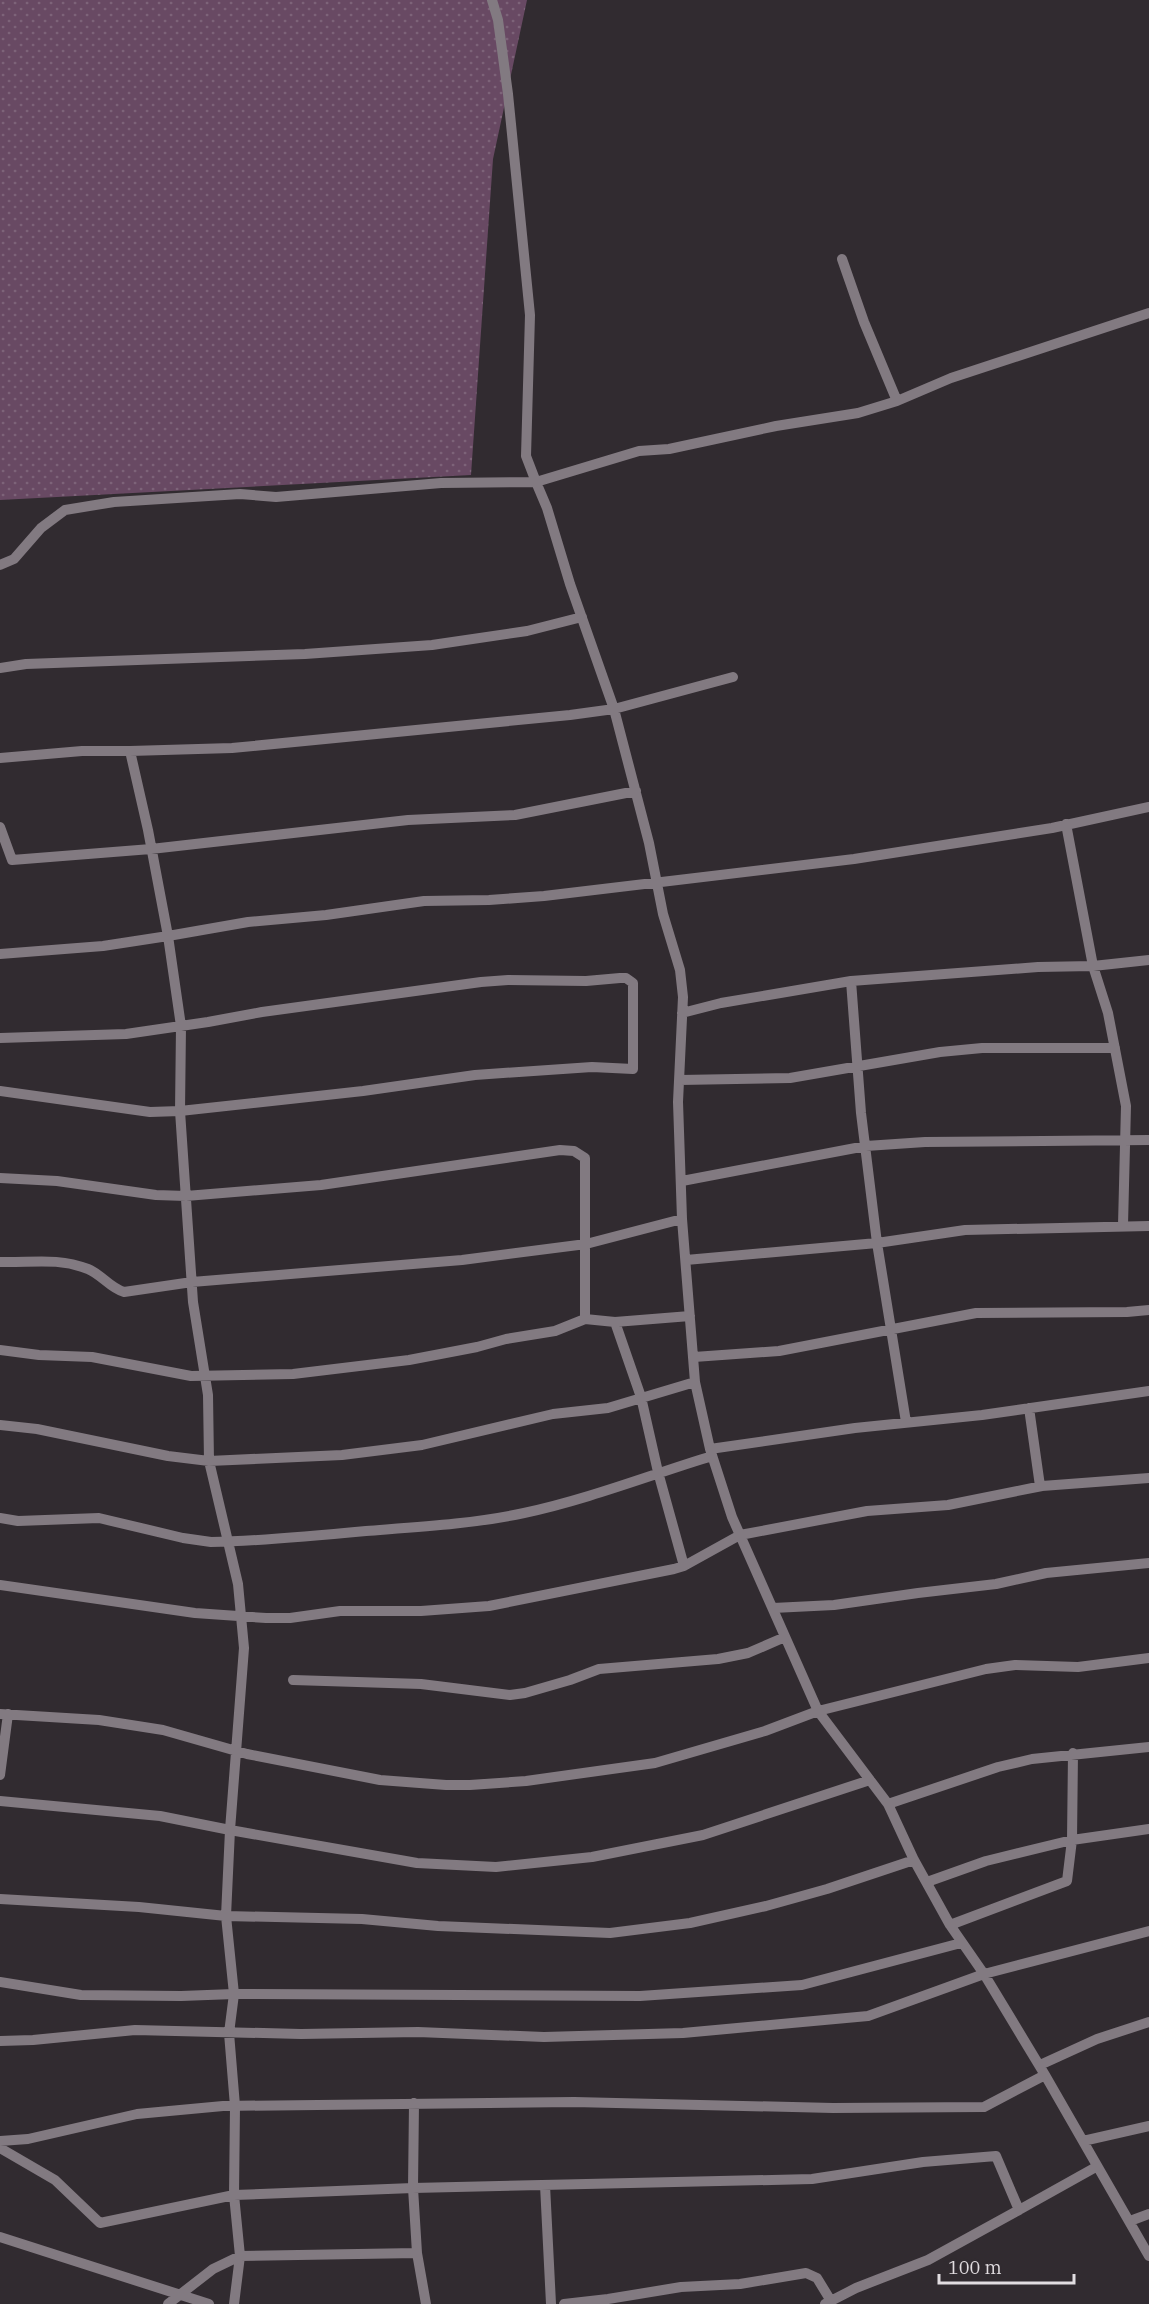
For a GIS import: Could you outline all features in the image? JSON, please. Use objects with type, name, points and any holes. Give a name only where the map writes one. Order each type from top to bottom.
[{"type":"street","points":[[492,0],[498,20],[508,94],[530,315],[526,456],[540,496],[547,508],[614,709],[649,843],[663,914],[680,970],[682,1013],[678,1102],[682,1218],[695,1382],[711,1452],[740,1535],[818,1711],[828,1728],[888,1804],[914,1860],[950,1925],[984,1974],[1042,2070],[1149,2256]]},
{"type":"street","points":[[842,259],[864,322],[897,401]]},
{"type":"street","points":[[0,565],[14,559],[41,528],[65,510],[114,502],[240,494],[276,497],[441,483],[536,482],[639,451],[669,449],[776,426],[858,413],[897,401],[951,378],[1149,313]]},
{"type":"street","points":[[0,668],[26,664],[305,654],[432,645],[527,631],[582,617]]},
{"type":"street","points":[[0,758],[82,751],[232,748],[493,724],[614,709],[733,677]]},
{"type":"street","points":[[130,751],[168,936],[181,1026],[180,1111],[192,1302],[208,1395],[209,1461],[238,1584],[244,1648],[226,1916],[234,1994],[229,2033],[235,2106],[234,2195],[240,2256],[234,2304]]},
{"type":"street","points":[[0,861],[151,849],[408,820],[515,815],[636,791]]},
{"type":"street","points":[[0,954],[103,946],[248,922],[326,915],[424,901],[544,896],[854,859],[1066,824],[1149,807]]},
{"type":"street","points":[[1066,824],[1094,966],[1116,1048],[1126,1106],[1123,1225]]},
{"type":"street","points":[[0,827],[12,860]]},
{"type":"street","points":[[682,1013],[721,1003],[852,981],[1038,967],[1094,966],[1149,960]]},
{"type":"street","points":[[0,1038],[126,1034],[262,1012],[481,982],[586,981],[626,978],[633,983],[633,1069],[592,1067],[475,1075],[363,1091],[180,1111],[150,1112],[0,1091]]},
{"type":"street","points":[[852,981],[856,1065],[878,1243],[906,1422]]},
{"type":"street","points":[[680,1080],[790,1078],[856,1065],[982,1048],[1116,1048]]},
{"type":"street","points":[[682,1181],[866,1146],[925,1142],[1149,1140]]},
{"type":"street","points":[[0,1178],[57,1181],[156,1195],[186,1196],[321,1185],[560,1150],[574,1151],[585,1158],[585,1319]]},
{"type":"street","points":[[0,1262],[38,1260],[62,1262],[90,1270],[121,1291],[192,1282],[462,1260],[586,1244],[682,1218]]},
{"type":"street","points":[[686,1260],[878,1243],[965,1230],[1149,1226]]},
{"type":"street","points":[[694,1357],[779,1351],[975,1313],[1149,1310]]},
{"type":"street","points":[[0,1350],[39,1355],[92,1356],[175,1374],[293,1374],[409,1360],[555,1331],[585,1319],[615,1322],[690,1316]]},
{"type":"street","points":[[615,1322],[641,1397],[658,1472],[684,1566]]},
{"type":"street","points":[[0,1425],[37,1429],[168,1456],[209,1461],[342,1455],[422,1445],[553,1414],[608,1408],[695,1382]]},
{"type":"street","points":[[0,1518],[35,1521],[99,1518],[183,1538],[227,1541],[493,1519],[575,1500],[711,1452],[906,1422],[1149,1391]]},
{"type":"street","points":[[1029,1408],[1040,1486]]},
{"type":"street","points":[[0,1585],[72,1597],[241,1618],[290,1618],[340,1611],[421,1611],[468,1608],[530,1599],[572,1588],[684,1566],[740,1535],[867,1511],[948,1505],[1040,1486],[1149,1478]]},
{"type":"street","points":[[773,1608],[834,1605],[996,1584],[1046,1574],[1149,1563]]},
{"type":"street","points":[[293,1680],[421,1684],[510,1695],[570,1680],[600,1669],[718,1659],[748,1653],[785,1636]]},
{"type":"street","points":[[0,1775],[4,1714],[99,1720],[163,1730],[237,1751],[380,1780],[470,1785],[526,1781],[656,1763],[765,1731],[818,1711],[986,1669],[1015,1665],[1078,1667],[1149,1658]]},
{"type":"street","points":[[888,1804],[998,1767],[1032,1759],[1149,1747]]},
{"type":"street","points":[[950,1925],[1067,1881],[1072,1840],[1073,1753]]},
{"type":"street","points":[[0,1801],[160,1816],[417,1863],[496,1867],[592,1857],[703,1835],[870,1780]]},
{"type":"street","points":[[927,1882],[986,1861],[1072,1840],[1149,1829]]},
{"type":"street","points":[[0,1899],[140,1907],[226,1916],[362,1918],[438,1926],[610,1933],[690,1923],[766,1906],[914,1860]]},
{"type":"street","points":[[0,2041],[135,2030],[229,2033],[418,2032],[544,2037],[683,2033],[868,2016],[984,1974],[1149,1931]]},
{"type":"street","points":[[0,1982],[81,1995],[640,1996],[802,1985],[961,1943]]},
{"type":"street","points":[[0,2141],[28,2139],[137,2114],[235,2106],[574,2102],[833,2108],[984,2107],[1097,2039],[1149,2022]]},
{"type":"street","points":[[414,2103],[413,2188],[417,2253],[426,2304]]},
{"type":"street","points":[[1083,2141],[1149,2126]]},
{"type":"street","points":[[0,2148],[55,2180],[100,2223],[234,2195],[413,2188],[812,2179],[922,2162],[996,2156],[1019,2210]]},
{"type":"street","points":[[564,2304],[608,2300],[681,2287],[741,2284],[806,2273],[817,2278],[828,2302],[856,2288],[928,2260],[1096,2167]]},
{"type":"street","points":[[545,2185],[550,2304]]},
{"type":"street","points":[[1130,2221],[1149,2214]]},
{"type":"street","points":[[0,2237],[208,2304]]},
{"type":"street","points":[[168,2304],[213,2269],[240,2256],[417,2253]]},
{"type":"shaded area","points":[[0,0],[527,0],[493,159],[471,475],[0,500]]}]
